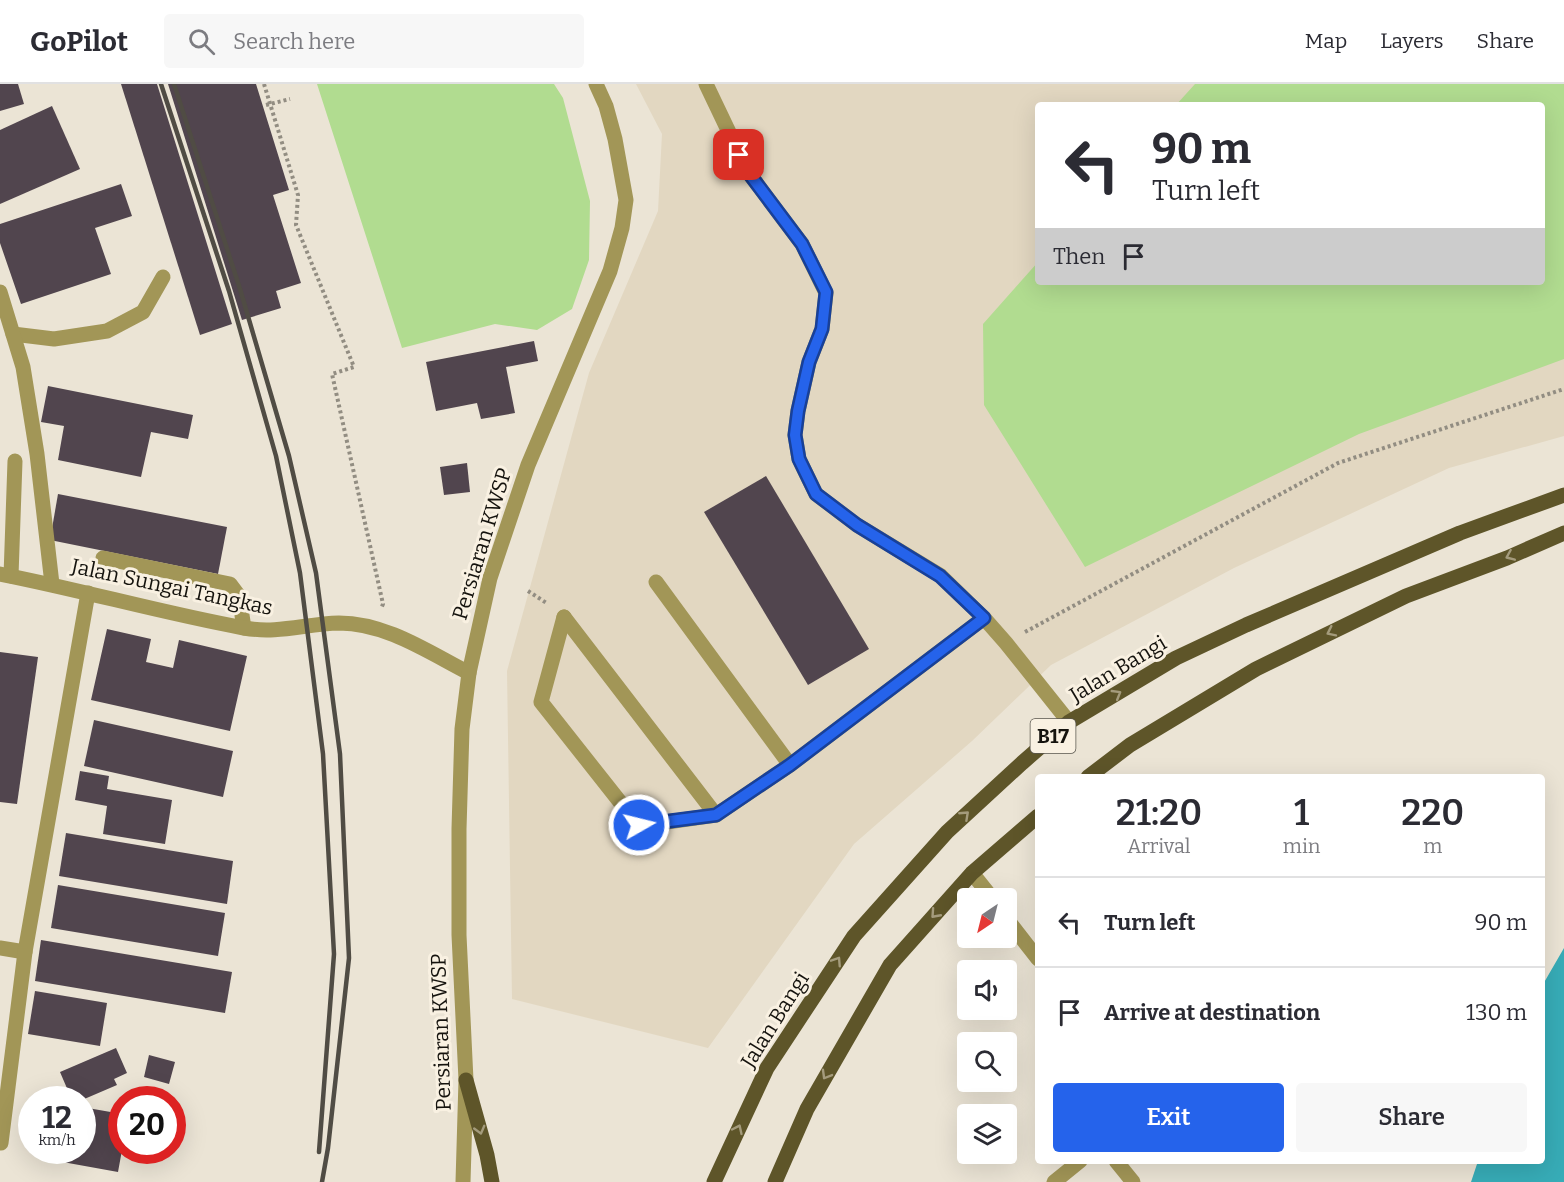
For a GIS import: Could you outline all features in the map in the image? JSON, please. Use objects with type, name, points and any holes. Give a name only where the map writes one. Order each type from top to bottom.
[{"type":"main road","name":"Jalan Bangi","points":[[714,1182],[767,1068],[854,936],[947,832],[1069,722],[1176,658],[1246,625],[1460,533],[1564,495]]},
{"type":"main road","name":"B17","points":[[1092,774],[1130,745],[1256,669],[1406,596],[1507,558],[1564,533]]},
{"type":"main road","points":[[775,1182],[807,1109],[890,965],[972,873],[1035,819]]},
{"type":"main road","points":[[466,1080],[487,1155],[492,1182]]},
{"type":"street","name":"Persiaran KWSP","points":[[463,1182],[466,1080],[459,935],[462,729],[469,673],[490,578],[528,465],[610,271],[622,228],[626,200],[615,139],[606,106],[596,84]]},
{"type":"street","points":[[706,84],[748,172],[802,244],[826,292],[822,329],[809,362],[795,435],[799,459],[816,494],[857,525],[940,576],[984,618],[1069,722]]},
{"type":"street","points":[[13,334],[54,339],[107,331],[143,312],[163,278]]},
{"type":"street","points":[[0,292],[22,367],[37,454],[52,584]]},
{"type":"street","points":[[6,575],[15,461]]},
{"type":"street","points":[[103,558],[230,584],[239,596],[243,628]]},
{"type":"street","name":"Jalan Sungai Tangkas","points":[[6,575],[243,628],[266,631],[338,623],[375,628],[392,633],[469,673]]},
{"type":"street","points":[[656,582],[790,765]]},
{"type":"street","points":[[1,1143],[25,951],[88,593]]},
{"type":"street","points":[[716,815],[564,617],[541,702],[639,825],[716,815],[790,765],[984,618]]},
{"type":"street","points":[[972,873],[984,888]]},
{"type":"street","points":[[1017,932],[1035,955]]},
{"type":"street","points":[[0,948],[25,951]]},
{"type":"street","points":[[1054,1182],[1076,1164]]},
{"type":"street","points":[[1118,1164],[1133,1182]]},
{"type":"path","points":[[264,84],[268,104],[298,195],[296,225],[354,367],[332,374],[383,604],[375,628]]},
{"type":"path","points":[[268,104],[290,99]]},
{"type":"path","points":[[1006,643],[1338,463],[1564,389]]},
{"type":"shaded area","points":[[636,84],[1564,84],[1564,436],[1449,468],[1234,568],[1051,665],[972,741],[854,844],[708,1048],[512,999],[507,671],[589,373],[658,211],[662,134]]},
{"type":"green space","points":[[317,84],[554,84],[563,98],[590,201],[589,260],[572,309],[537,330],[495,324],[402,348]]},
{"type":"green space","points":[[1195,84],[1564,84],[1564,359],[1359,434],[1085,567],[984,405],[983,324],[1035,265],[1035,285],[1545,285],[1545,102],[1179,102]]},
{"type":"water","points":[[1564,948],[1564,1182],[1471,1182],[1477,1164],[1545,1164],[1545,981]]},
{"type":"building","points":[[0,84],[18,84],[24,104],[0,111]]},
{"type":"building","points":[[121,84],[157,84],[232,324],[200,335]]},
{"type":"building","points":[[168,84],[256,84],[289,190],[273,195],[301,283],[276,291],[281,308],[242,320]]},
{"type":"building","points":[[52,106],[80,169],[0,204],[0,130]]},
{"type":"building","points":[[121,184],[132,216],[95,228],[111,274],[21,304],[0,243],[0,224]]},
{"type":"building","points":[[534,341],[538,361],[506,367],[515,413],[481,419],[477,403],[436,411],[426,362]]},
{"type":"building","points":[[48,386],[193,415],[188,439],[151,432],[141,477],[58,460],[64,426],[41,422]]},
{"type":"building","points":[[467,463],[470,492],[444,495],[440,467]]},
{"type":"building","points":[[766,476],[869,649],[808,685],[704,512]]},
{"type":"building","points":[[58,494],[227,527],[218,574],[50,540]]},
{"type":"building","points":[[107,629],[151,639],[146,662],[173,668],[179,640],[247,656],[230,731],[91,700]]},
{"type":"building","points":[[0,652],[38,657],[17,804],[0,802]]},
{"type":"building","points":[[94,720],[233,751],[223,797],[84,766]]},
{"type":"building","points":[[80,771],[109,776],[107,789],[172,800],[165,844],[103,834],[107,806],[75,800]]},
{"type":"building","points":[[66,833],[233,861],[227,904],[59,876]]},
{"type":"building","points":[[58,885],[225,913],[218,956],[51,928]]},
{"type":"building","points":[[41,940],[232,972],[225,1013],[35,981]]},
{"type":"building","points":[[35,991],[107,1003],[100,1046],[28,1034]]},
{"type":"building","points":[[116,1048],[127,1073],[114,1079],[117,1085],[108,1086],[108,1089],[96,1094],[96,1086],[66,1086],[60,1072]]},
{"type":"building","points":[[149,1055],[175,1062],[169,1084],[144,1077]]},
{"type":"building","points":[[96,1109],[108,1112],[108,1164],[119,1164],[118,1172],[74,1164],[96,1164]]},
{"type":"railway","points":[[161,84],[229,291],[276,456],[300,573],[323,754],[334,954],[319,1152]]},
{"type":"railway","points":[[174,84],[240,289],[289,456],[316,573],[340,754],[349,958],[328,1148],[322,1182]]},
{"type":"route","points":[[639,825],[716,815],[790,765],[984,618],[940,576],[857,525],[816,494],[799,459],[795,435],[809,362],[822,329],[826,292],[802,244],[748,172],[739,155]]}]
